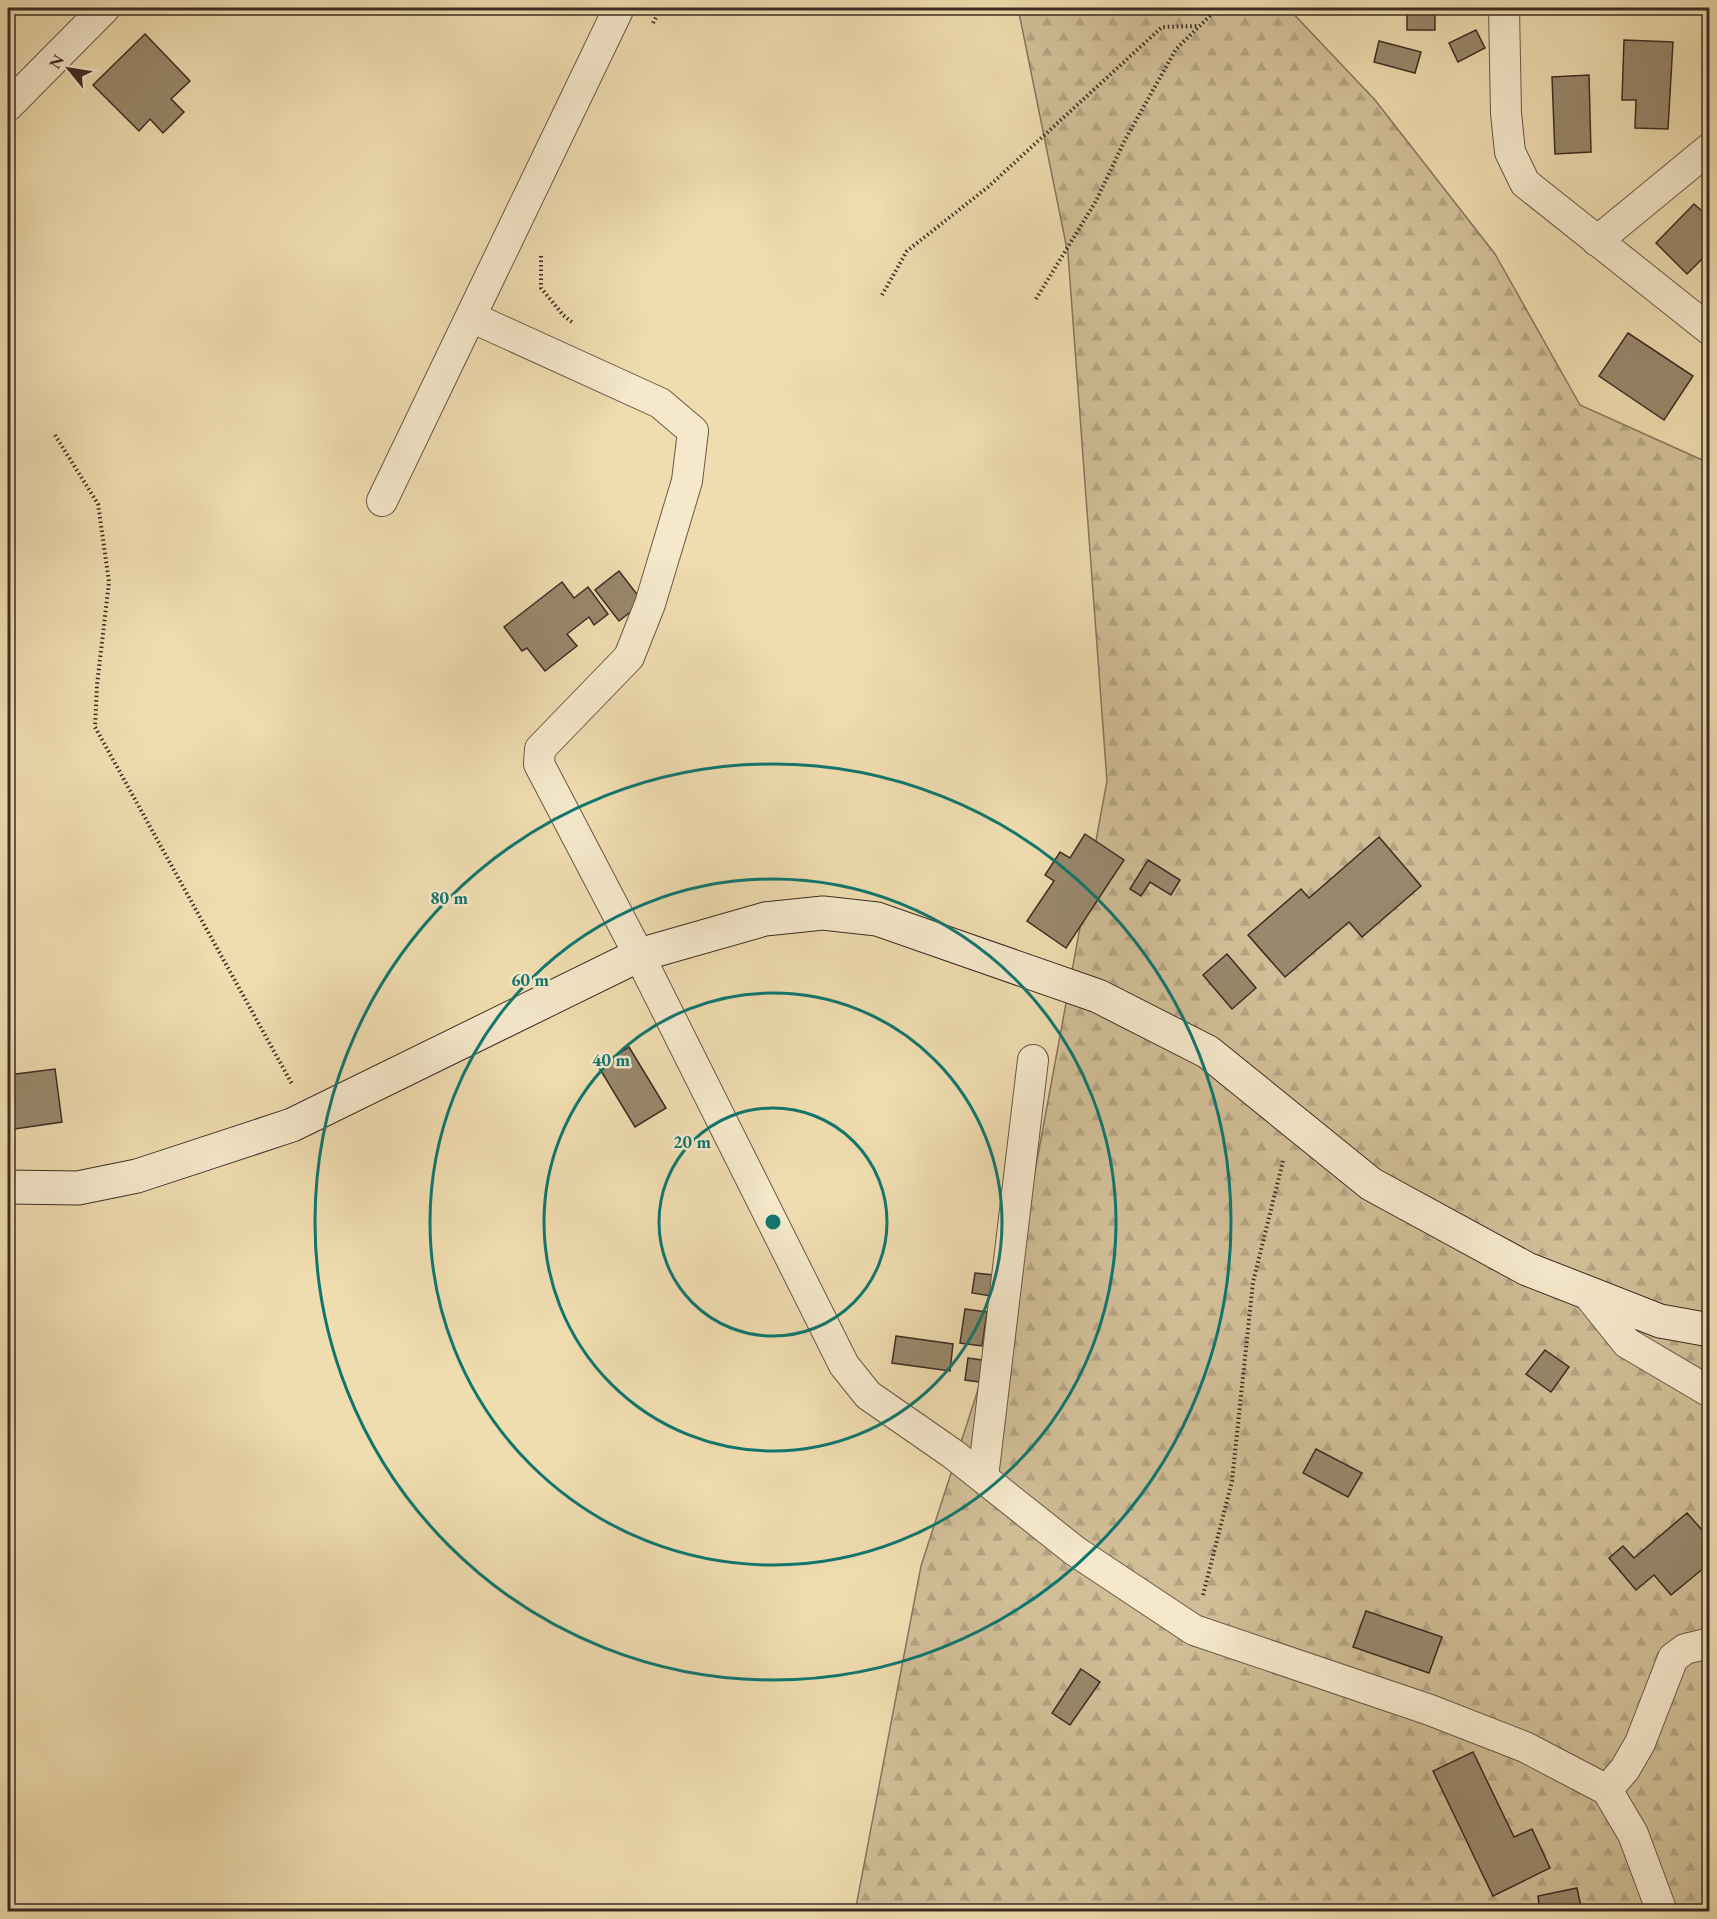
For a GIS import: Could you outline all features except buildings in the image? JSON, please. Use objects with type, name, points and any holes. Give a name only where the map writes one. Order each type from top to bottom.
[{"type":"street","points":[[8,106],[105,8]]},
{"type":"street","points":[[382,501],[619,8]]},
{"type":"street","points":[[1504,8],[1506,113],[1510,152],[1525,183],[1710,330]]},
{"type":"street","points":[[1597,241],[1710,148]]},
{"type":"street","points":[[471,316],[660,403],[693,431],[687,481],[650,604],[629,657],[540,749],[539,764],[639,955],[844,1365],[868,1395],[953,1454],[1075,1551],[1194,1630],[1441,1714],[1525,1747],[1607,1790],[1633,1834],[1662,1911]]},
{"type":"street","points":[[8,1187],[78,1188],[137,1176],[292,1125],[639,955],[765,919],[823,913],[878,919],[1098,996],[1208,1052],[1371,1184],[1527,1269],[1660,1321],[1710,1330]]},
{"type":"street","points":[[982,1477],[1033,1060]]},
{"type":"street","points":[[1586,1292],[1627,1343],[1710,1392]]},
{"type":"street","points":[[1607,1790],[1625,1769],[1640,1743],[1673,1658],[1685,1649],[1710,1643]]},
{"type":"path","points":[[650,29],[661,8]]},
{"type":"path","points":[[1036,299],[1096,201],[1125,142],[1176,49],[1218,8]]},
{"type":"path","points":[[882,294],[907,251],[987,186],[1162,27],[1198,26]]},
{"type":"path","points":[[540,250],[541,288],[563,315],[581,329]]},
{"type":"path","points":[[55,435],[98,504],[100,515],[109,582],[97,686],[95,728],[309,1116]]},
{"type":"path","points":[[1194,1630],[1232,1481],[1253,1282],[1293,1121]]},
{"type":"green space","points":[[1018,8],[1288,8],[1375,100],[1495,254],[1580,405],[1709,463],[1709,1911],[855,1912],[921,1566],[1017,1269],[1107,781],[1068,254]]}]
